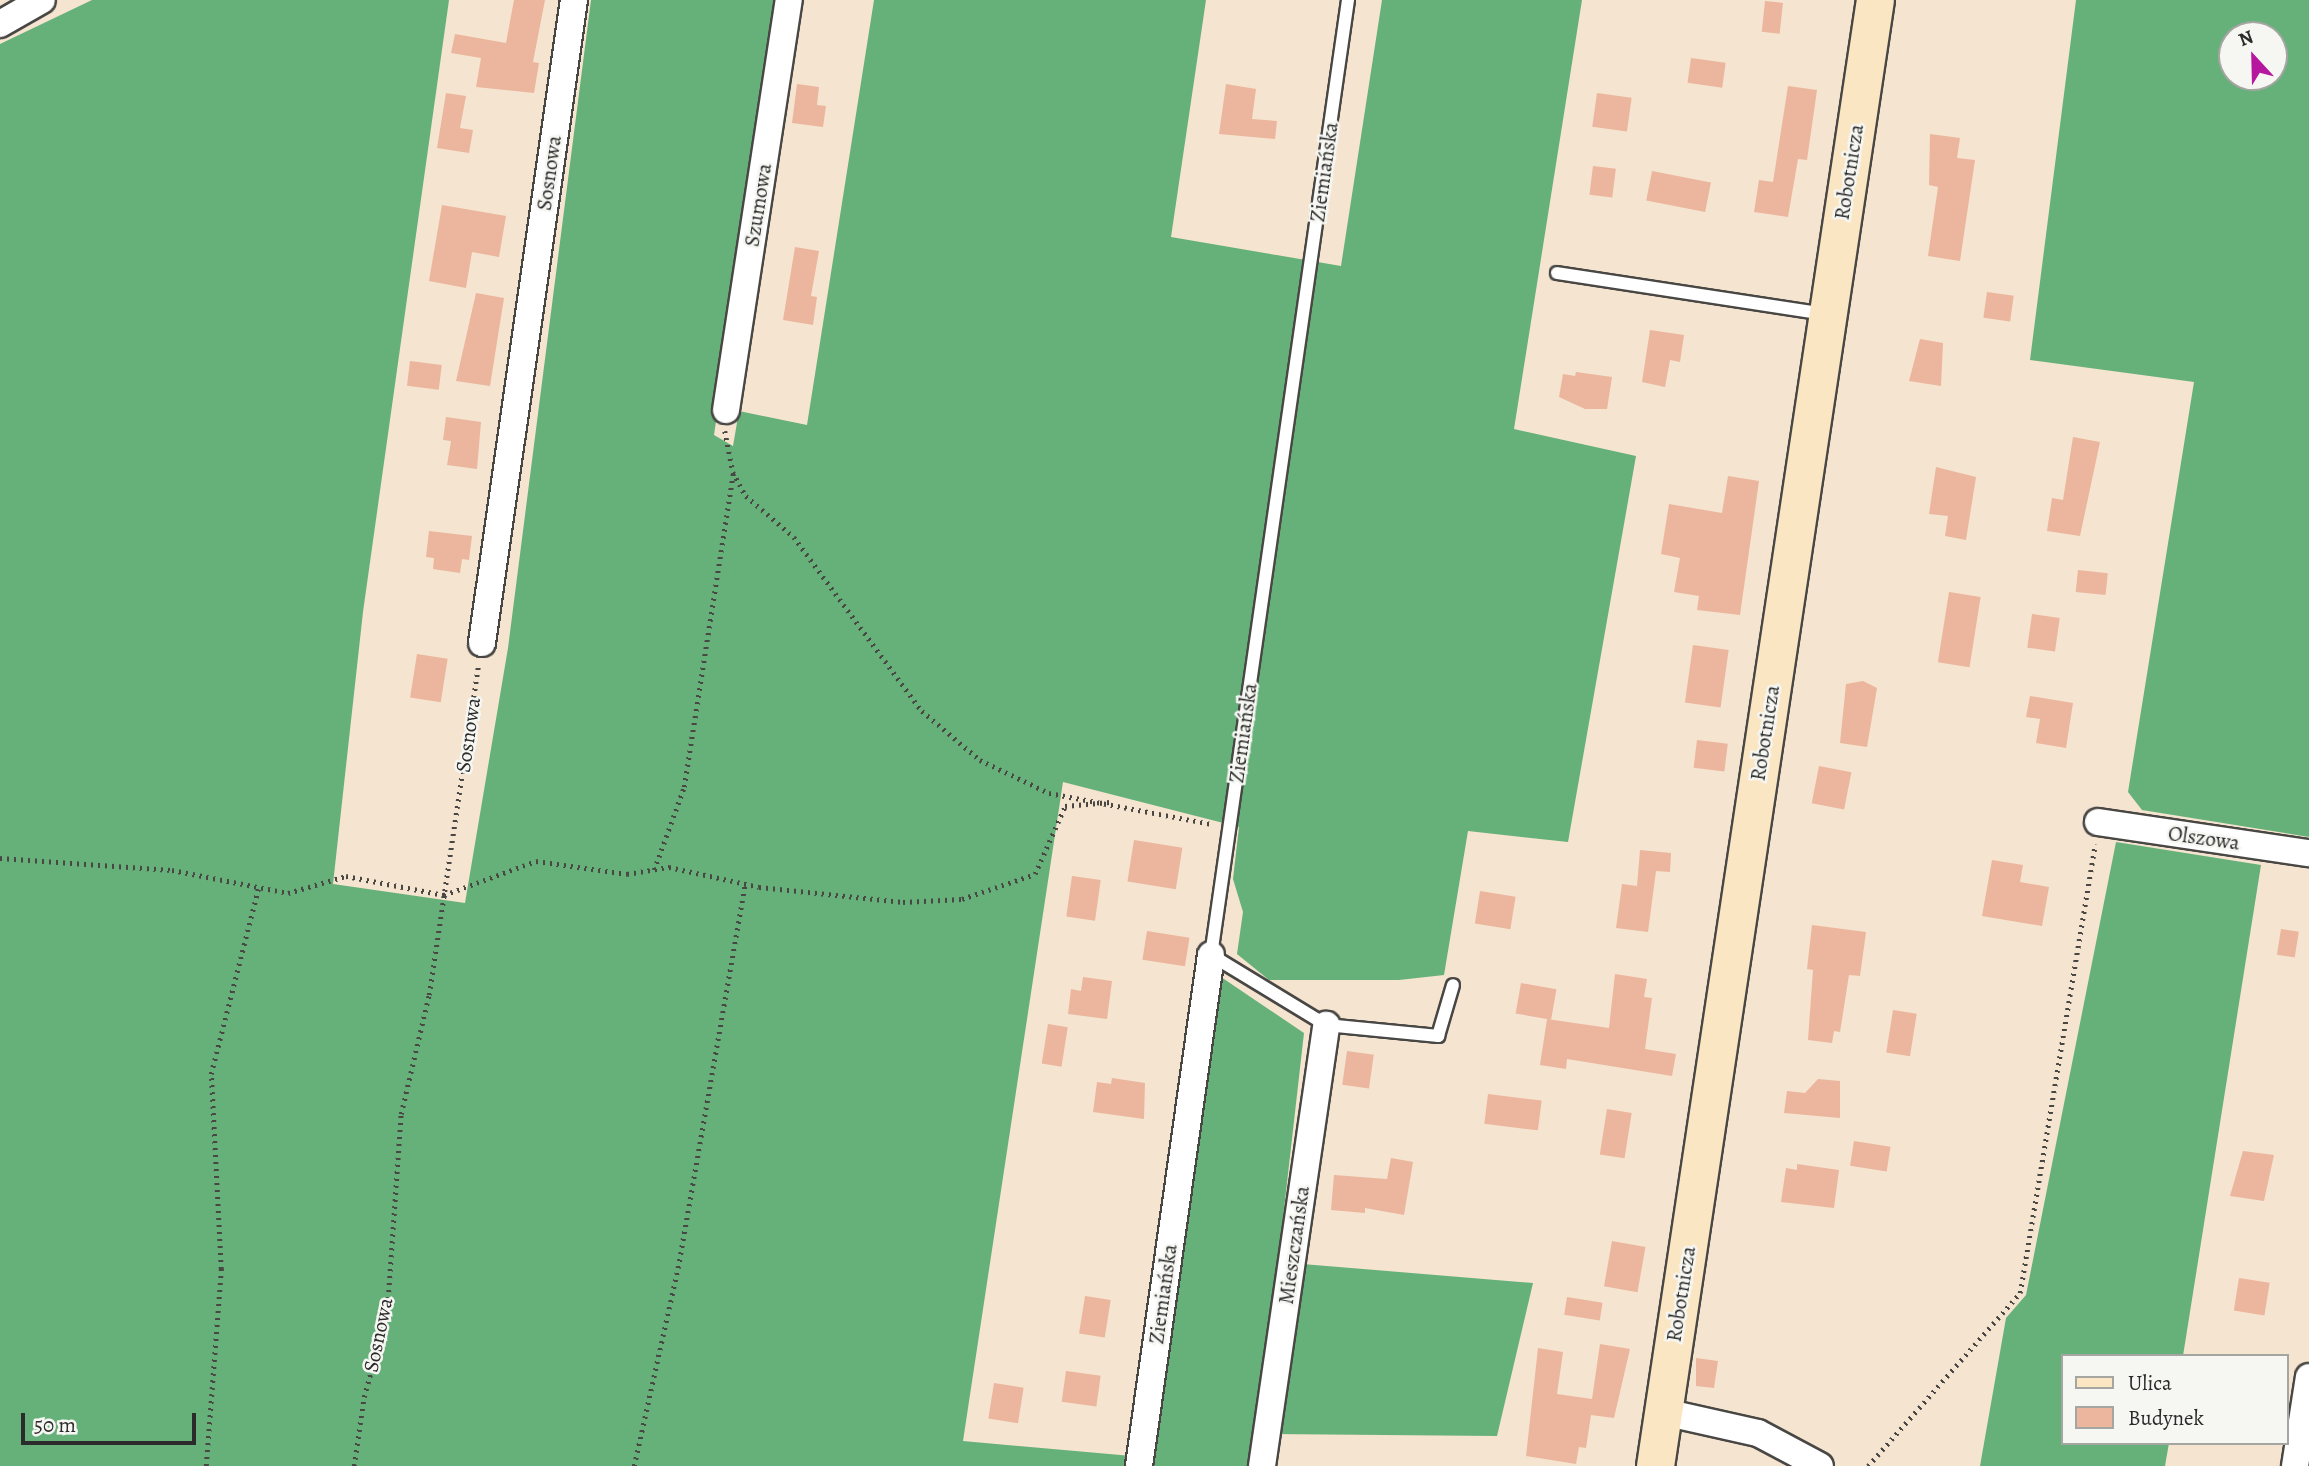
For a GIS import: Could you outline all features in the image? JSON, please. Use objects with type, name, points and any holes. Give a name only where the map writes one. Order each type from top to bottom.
[{"type":"street","points":[[0,24],[42,0]]},
{"type":"street","name":"Sosnowa","points":[[482,643],[574,0]]},
{"type":"street","name":"Szumowa","points":[[726,410],[789,0]]},
{"type":"street","name":"Robotnicza","points":[[1655,1466],[1875,0]]},
{"type":"street","name":"Olszowa","points":[[2098,822],[2309,853]]},
{"type":"street","name":"Ziemiańska","points":[[1139,1466],[1211,955]]},
{"type":"street","name":"Mieszczańska","points":[[1262,1466],[1326,1025]]},
{"type":"street","points":[[2295,1466],[2309,1377]]},
{"type":"street","points":[[1664,1412],[1758,1433],[1820,1466]]},
{"type":"lane","name":"Ziemiańska","points":[[1211,955],[1348,0]]},
{"type":"lane","points":[[1557,272],[1828,315]]},
{"type":"lane","points":[[1211,955],[1326,1025],[1438,1036],[1453,985]]},
{"type":"path","points":[[726,410],[725,435],[733,472],[746,496],[794,537],[922,711],[980,760],[1049,793],[1110,802],[1230,828]]},
{"type":"path","points":[[654,870],[684,787],[733,472]]},
{"type":"path","name":"Sosnowa","points":[[354,1466],[364,1397],[387,1313],[390,1215],[401,1114],[429,995],[482,643]]},
{"type":"path","points":[[0,858],[172,870],[288,893],[346,876],[444,895],[536,861],[626,874],[669,867],[745,884],[903,902],[962,899],[1035,874],[1066,806],[1110,802]]},
{"type":"path","points":[[1868,1466],[2020,1293],[2098,822]]},
{"type":"path","points":[[634,1466],[678,1268],[745,884]]},
{"type":"path","points":[[206,1466],[221,1269],[211,1074],[258,889]]},
{"type":"green space","points":[[92,0],[449,0],[363,612],[333,884],[465,903],[508,648],[591,0],[779,0],[714,435],[733,446],[739,411],[807,425],[874,0],[1206,0],[1171,237],[1341,266],[1382,0],[1582,0],[1514,429],[1636,456],[1568,842],[1468,831],[1444,975],[1399,980],[1269,980],[1237,954],[1243,912],[1233,879],[1239,827],[1063,782],[963,1441],[1143,1457],[1221,977],[1304,1033],[1278,1262],[1533,1283],[1497,1436],[1255,1434],[1250,1466],[0,1466],[0,44]]},
{"type":"green space","points":[[2076,0],[2309,0],[2309,837],[2142,810],[2128,792],[2194,382],[2030,360]]},
{"type":"green space","points":[[2116,842],[2261,865],[2183,1354],[2060,1354],[2060,1445],[2169,1445],[2165,1466],[1980,1466],[2006,1318],[2026,1295]]},
{"type":"building","points":[[514,0],[545,0],[533,62],[539,63],[534,93],[476,87],[481,58],[451,53],[455,34],[506,43]]},
{"type":"building","points":[[1765,1],[1783,3],[1780,34],[1762,32]]},
{"type":"building","points":[[1691,58],[1726,63],[1722,88],[1688,83]]},
{"type":"building","points":[[797,84],[819,87],[817,105],[826,106],[823,127],[792,123]]},
{"type":"building","points":[[1226,84],[1256,89],[1252,119],[1277,121],[1275,139],[1219,134]]},
{"type":"building","points":[[1788,86],[1817,90],[1807,160],[1798,159],[1788,217],[1754,212],[1759,180],[1773,182]]},
{"type":"building","points":[[446,93],[466,96],[460,128],[473,130],[469,153],[437,148]]},
{"type":"building","points":[[1597,93],[1632,98],[1627,132],[1592,127]]},
{"type":"building","points":[[1930,134],[1960,138],[1957,158],[1975,160],[1960,261],[1928,256],[1938,187],[1929,185]]},
{"type":"building","points":[[1593,166],[1616,169],[1612,198],[1589,195]]},
{"type":"building","points":[[1652,171],[1711,182],[1705,212],[1646,200]]},
{"type":"building","points":[[442,205],[506,216],[499,257],[472,252],[466,288],[429,281]]},
{"type":"building","points":[[795,247],[819,251],[811,296],[817,297],[813,325],[783,320]]},
{"type":"building","points":[[1987,292],[2014,296],[2010,322],[1983,318]]},
{"type":"building","points":[[476,293],[504,298],[490,386],[456,381]]},
{"type":"building","points":[[1650,330],[1684,335],[1680,362],[1670,360],[1665,387],[1642,382]]},
{"type":"building","points":[[1920,339],[1943,343],[1941,386],[1909,381]]},
{"type":"building","points":[[410,361],[442,365],[439,390],[407,386]]},
{"type":"building","points":[[1576,372],[1612,377],[1607,409],[1585,409],[1559,397],[1563,374],[1575,376]]},
{"type":"building","points":[[446,417],[481,422],[477,469],[447,465],[451,441],[443,440]]},
{"type":"building","points":[[2073,437],[2100,442],[2080,536],[2047,531],[2052,498],[2063,500]]},
{"type":"building","points":[[1936,467],[1976,477],[1966,540],[1945,536],[1948,516],[1929,514]]},
{"type":"building","points":[[1728,476],[1759,481],[1740,615],[1697,610],[1699,596],[1674,592],[1680,558],[1661,554],[1669,504],[1722,513]]},
{"type":"building","points":[[429,531],[472,536],[469,560],[462,559],[460,573],[433,569],[434,558],[426,557]]},
{"type":"building","points":[[2078,570],[2108,573],[2106,595],[2076,592]]},
{"type":"building","points":[[1949,592],[1981,597],[1969,667],[1938,662]]},
{"type":"building","points":[[2032,614],[2060,618],[2055,652],[2027,648]]},
{"type":"building","points":[[1693,645],[1729,650],[1721,707],[1685,702]]},
{"type":"building","points":[[417,654],[448,659],[441,702],[410,697]]},
{"type":"building","points":[[1863,681],[1877,688],[1867,747],[1840,743],[1846,684]]},
{"type":"building","points":[[2030,696],[2073,703],[2066,748],[2036,743],[2040,719],[2026,717]]},
{"type":"building","points":[[1697,740],[1728,744],[1724,772],[1694,768]]},
{"type":"building","points":[[1819,766],[1851,772],[1844,810],[1812,803]]},
{"type":"building","points":[[1134,840],[1182,848],[1176,889],[1127,881]]},
{"type":"building","points":[[1640,850],[1671,853],[1670,872],[1656,871],[1648,932],[1616,928],[1622,884],[1637,886]]},
{"type":"building","points":[[1992,860],[2023,865],[2020,882],[2049,887],[2042,926],[1982,916]]},
{"type":"building","points":[[1072,876],[1101,880],[1095,921],[1066,917]]},
{"type":"building","points":[[1480,891],[1516,897],[1510,929],[1475,924]]},
{"type":"building","points":[[1812,925],[1866,932],[1860,976],[1849,975],[1840,1032],[1834,1031],[1832,1043],[1808,1040],[1813,970],[1807,969]]},
{"type":"building","points":[[2281,929],[2299,932],[2295,957],[2277,955]]},
{"type":"building","points":[[1147,931],[1189,938],[1185,966],[1142,960]]},
{"type":"building","points":[[1615,974],[1647,979],[1644,997],[1652,998],[1645,1049],[1676,1054],[1672,1076],[1567,1059],[1566,1069],[1540,1065],[1547,1019],[1609,1028]]},
{"type":"building","points":[[1083,977],[1112,981],[1107,1019],[1068,1014],[1071,989],[1081,991]]},
{"type":"building","points":[[1521,983],[1556,989],[1551,1020],[1516,1014]]},
{"type":"building","points":[[1893,1010],[1917,1014],[1910,1056],[1886,1052]]},
{"type":"building","points":[[1048,1024],[1068,1027],[1061,1067],[1042,1064]]},
{"type":"building","points":[[1347,1051],[1374,1055],[1369,1088],[1342,1085]]},
{"type":"building","points":[[1112,1078],[1145,1083],[1144,1119],[1093,1112],[1097,1082],[1111,1084]]},
{"type":"building","points":[[1818,1079],[1840,1081],[1840,1118],[1784,1113],[1787,1091],[1805,1093]]},
{"type":"building","points":[[1488,1094],[1542,1101],[1538,1130],[1484,1124]]},
{"type":"building","points":[[1607,1109],[1632,1113],[1624,1158],[1600,1154]]},
{"type":"building","points":[[1854,1141],[1891,1147],[1887,1171],[1850,1166]]},
{"type":"building","points":[[2243,1151],[2274,1155],[2264,1201],[2230,1196]]},
{"type":"building","points":[[1391,1158],[1413,1162],[1404,1215],[1365,1208],[1365,1213],[1331,1210],[1334,1175],[1387,1179]]},
{"type":"building","points":[[1797,1164],[1839,1170],[1834,1208],[1781,1202],[1786,1168],[1797,1170]]},
{"type":"building","points":[[1612,1241],[1645,1247],[1637,1292],[1604,1286]]},
{"type":"building","points":[[2239,1278],[2270,1283],[2264,1315],[2234,1311]]},
{"type":"building","points":[[1085,1296],[1111,1300],[1105,1338],[1079,1334]]},
{"type":"building","points":[[1567,1297],[1603,1303],[1600,1320],[1564,1315]]},
{"type":"building","points":[[1600,1344],[1630,1349],[1614,1418],[1591,1415],[1586,1448],[1579,1447],[1576,1464],[1526,1456],[1538,1348],[1563,1352],[1557,1394],[1592,1399]]},
{"type":"building","points":[[1696,1358],[1718,1361],[1714,1388],[1696,1386]]},
{"type":"building","points":[[1066,1371],[1101,1376],[1096,1407],[1062,1402]]},
{"type":"building","points":[[994,1383],[1024,1388],[1018,1423],[988,1419]]}]
